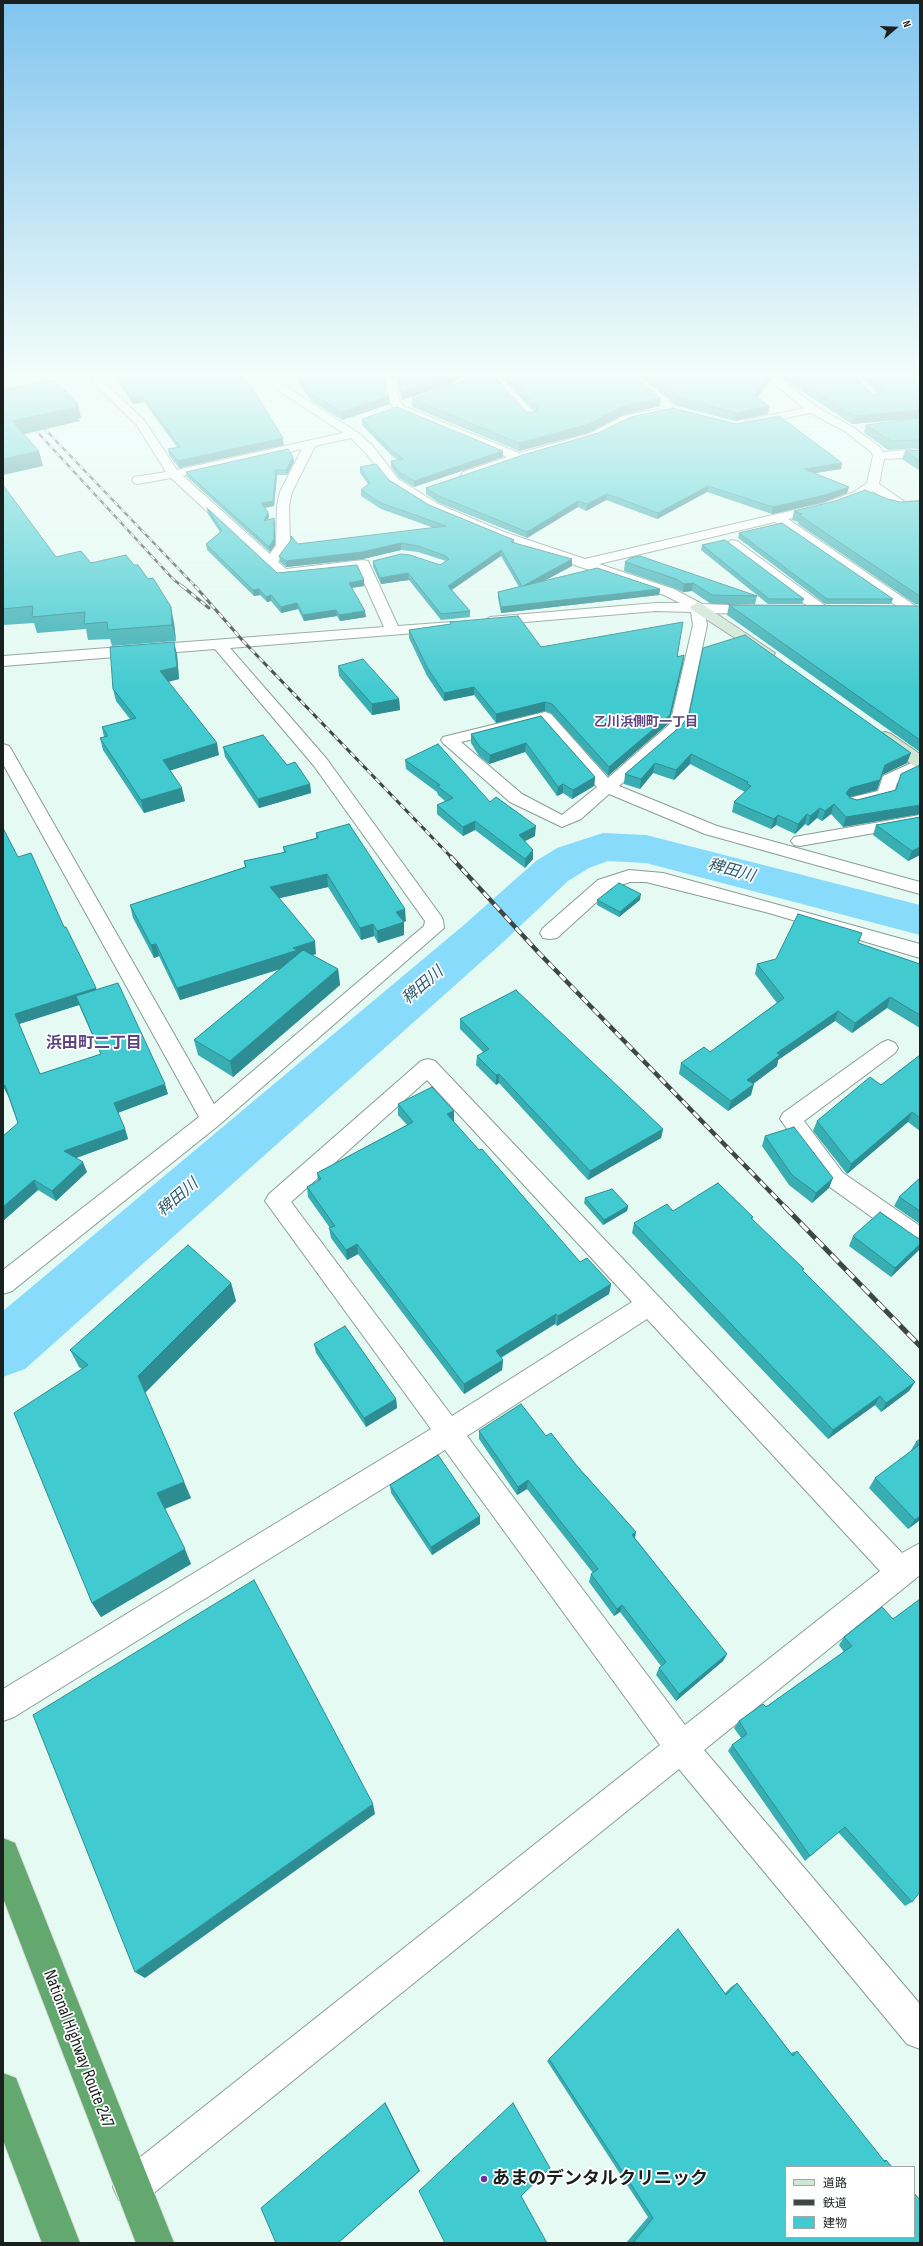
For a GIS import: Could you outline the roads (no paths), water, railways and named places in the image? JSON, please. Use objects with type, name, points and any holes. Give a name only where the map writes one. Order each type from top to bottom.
[{"type":"highway","name":"National Highway Route 247","points":[[3,1855],[155,2243]]},
{"type":"highway","points":[[3,2091],[61,2243]]},
{"type":"street","points":[[183,482],[284,574],[369,562],[393,630]]},
{"type":"street","points":[[271,562],[283,545],[283,506],[286,492],[291,482]]},
{"type":"street","points":[[394,482],[434,507],[499,535],[587,563],[669,592],[697,607],[782,663]]},
{"type":"street","points":[[587,563],[779,519],[828,506],[858,495],[873,486],[874,482]]},
{"type":"street","points":[[873,486],[902,506],[920,505]]},
{"type":"street","points":[[412,494],[426,489]]},
{"type":"street","points":[[779,519],[894,606],[916,610]]},
{"type":"street","points":[[732,544],[822,610]]},
{"type":"street","points":[[894,606],[917,595]]},
{"type":"street","points":[[3,661],[472,624],[594,611],[670,606],[770,610]]},
{"type":"street","points":[[697,607],[700,625],[678,724],[673,731],[607,787],[575,815],[562,822],[516,798],[449,740],[545,717],[607,787],[711,830],[920,888]]},
{"type":"street","points":[[800,610],[837,610]]},
{"type":"street","points":[[3,1284],[211,1119],[434,928],[434,920],[320,762],[218,643]]},
{"type":"street","points":[[854,803],[886,794],[889,780],[920,763],[870,726]]},
{"type":"street","points":[[3,749],[211,1119]]},
{"type":"street","points":[[800,841],[920,820]]},
{"type":"street","points":[[550,933],[605,884],[629,876],[646,876],[663,879],[775,909],[920,951]]},
{"type":"street","points":[[888,1048],[791,1119],[835,1178],[920,1239]]},
{"type":"street","points":[[132,2187],[682,1748],[911,1565],[650,1304],[428,1067],[277,1201],[447,1434],[682,1748],[920,2031]]},
{"type":"street","points":[[3,1706],[447,1434],[650,1304]]},
{"type":"waterway","name":"稗田川","points":[[3,1349],[482,935],[552,871],[573,858],[603,847],[646,849],[920,920]]},
{"type":"railway","points":[[83,482],[173,579],[183,587]]},
{"type":"railway","points":[[95,482],[196,587]]},
{"type":"railway","points":[[182,586],[209,608]]},
{"type":"railway","points":[[195,586],[243,641],[452,858]]},
{"type":"railway","points":[[451,857],[538,952],[786,1208]]},
{"type":"railway","points":[[785,1207],[920,1346]]},
{"type":"place","name":"あまのデンタルクリニック","points":[[484,2179]]},
{"type":"district","name":"乙川浜側町一丁目","points":[[646,723]]},
{"type":"district","name":"浜田町二丁目","points":[[94,1044]]}]
